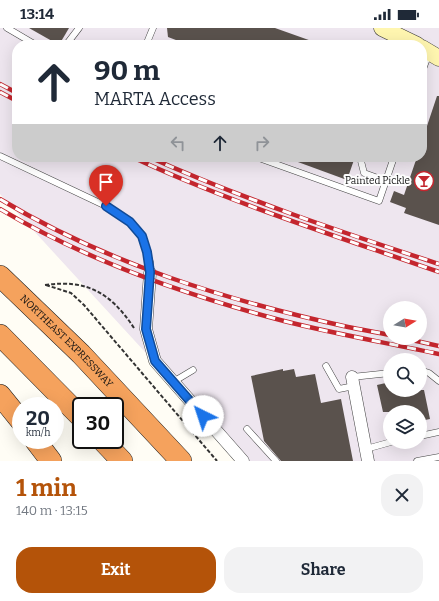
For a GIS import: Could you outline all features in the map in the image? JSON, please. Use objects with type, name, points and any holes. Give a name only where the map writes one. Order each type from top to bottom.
[{"type":"highway","name":"NORTHEAST EXPRESSWAY","points":[[0,276],[81,354],[180,461]]},
{"type":"highway","points":[[0,335],[72,408]]},
{"type":"highway","points":[[0,395],[12,410]]},
{"type":"highway","points":[[42,449],[51,461]]},
{"type":"highway","points":[[111,449],[122,461]]},
{"type":"street","points":[[382,28],[407,40]]},
{"type":"street","points":[[150,272],[146,329],[155,361],[243,461]]},
{"type":"street","points":[[353,382],[367,455]]},
{"type":"lane","points":[[7,28],[27,40]]},
{"type":"lane","points":[[70,40],[78,28]]},
{"type":"lane","points":[[148,40],[153,28]]},
{"type":"lane","points":[[0,156],[12,162]]},
{"type":"lane","points":[[13,162],[106,206],[130,222],[142,236],[150,262],[150,272]]},
{"type":"lane","points":[[270,162],[379,201],[392,162]]},
{"type":"lane","points":[[361,162],[364,173],[386,181]]},
{"type":"lane","points":[[326,366],[339,389],[353,382],[383,375]]},
{"type":"lane","points":[[173,382],[193,370]]},
{"type":"lane","points":[[427,372],[439,381]]},
{"type":"lane","points":[[247,429],[276,461]]},
{"type":"lane","points":[[427,435],[439,432]]},
{"type":"lane","points":[[367,455],[383,446]]},
{"type":"lane","points":[[417,461],[439,457]]},
{"type":"path","points":[[136,331],[121,310],[106,296],[92,288],[69,283],[45,285],[71,293],[84,305],[218,461]]},
{"type":"shaded area","points":[[0,28],[439,28],[439,461],[245,461],[0,194]]},
{"type":"building","points":[[29,28],[69,28],[62,40],[50,40]]},
{"type":"building","points":[[167,28],[275,28],[309,40],[176,40],[168,37]]},
{"type":"building","name":"Painted Pickle","points":[[437,96],[439,96],[439,225],[404,213],[406,208],[390,202],[394,191],[404,195],[415,162],[427,162],[427,126]]},
{"type":"building","points":[[298,162],[353,162],[347,180]]},
{"type":"building","points":[[283,369],[283,371],[294,369],[296,377],[315,374],[321,403],[341,399],[353,461],[281,461],[264,441],[251,376]]},
{"type":"building","points":[[383,384],[383,397],[425,397],[430,419],[427,420],[427,405],[383,405],[383,412],[377,385]]},
{"type":"railway","points":[[0,84],[12,90]]},
{"type":"railway","points":[[0,92],[12,98]]},
{"type":"railway","points":[[143,162],[245,204],[439,272]]},
{"type":"railway","points":[[161,162],[256,201],[439,264]]},
{"type":"railway","points":[[0,199],[40,222],[82,242],[125,261],[169,277],[213,292],[303,317],[383,334]]},
{"type":"railway","points":[[0,209],[33,227],[102,260],[175,288],[248,311],[303,326],[439,354]]},
{"type":"railway","points":[[427,343],[439,346]]},
{"type":"place","name":"Painted Pickle","points":[[424,181]]},
{"type":"route","points":[[106,206],[130,222],[142,236],[150,262],[146,329],[155,361],[203,416]]}]
